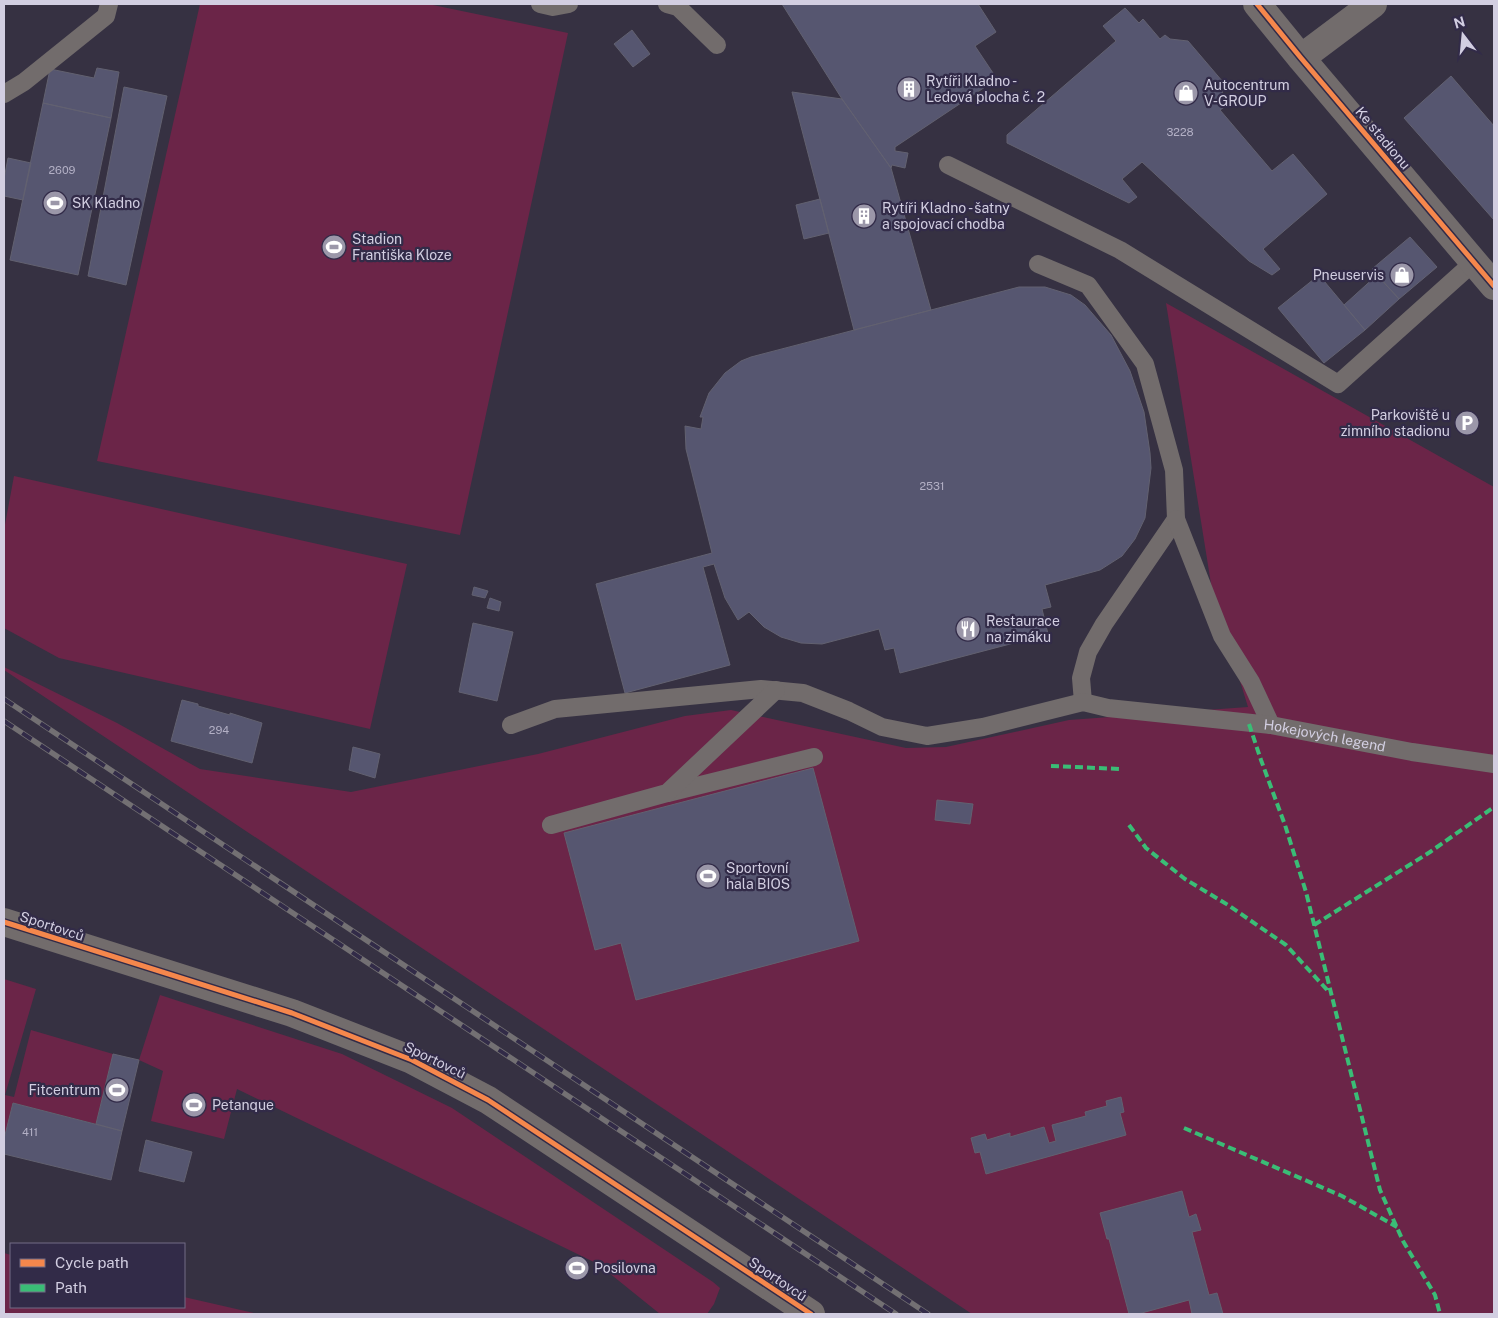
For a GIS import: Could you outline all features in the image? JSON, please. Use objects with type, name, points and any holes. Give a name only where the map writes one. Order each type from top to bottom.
[{"type":"street","name":"Ke stadionu","points":[[1257,4],[1494,286]]},
{"type":"street","points":[[1301,58],[1373,4]]},
{"type":"street","name":"Sportovců","points":[[4,922],[292,1013],[412,1060],[488,1100],[811,1314]]},
{"type":"lane","points":[[4,94],[24,82],[106,16],[108,4]]},
{"type":"lane","points":[[540,4],[552,7],[569,4]]},
{"type":"lane","points":[[667,4],[678,7],[717,45]]},
{"type":"lane","points":[[948,165],[1120,250],[1338,384],[1474,262]]},
{"type":"lane","points":[[1038,264],[1088,285],[1145,364],[1174,470],[1176,519],[1222,636],[1250,682],[1271,725]]},
{"type":"lane","points":[[511,725],[555,709],[761,689],[803,693],[849,711],[882,727],[927,736],[983,727],[1083,702],[1081,678],[1088,652],[1104,624],[1176,519]]},
{"type":"lane","points":[[667,793],[776,690]]},
{"type":"lane","name":"Hokejových legend","points":[[1083,702],[1108,708],[1271,725],[1412,752],[1494,764]]},
{"type":"lane","points":[[551,825],[667,793],[814,757]]},
{"type":"shaded area","name":"Stadion Františka Kloze","points":[[200,4],[428,4],[568,33],[460,535],[97,461]]},
{"type":"shaded area","points":[[1166,303],[1494,487],[1494,1314],[972,1314],[4,670],[4,667],[117,723],[200,769],[351,792],[538,754],[685,716],[731,710],[906,748],[946,747],[1069,720],[1248,707],[1212,590]]},
{"type":"shaded area","points":[[14,476],[407,564],[370,729],[59,658],[4,628],[4,530]]},
{"type":"shaded area","points":[[4,979],[36,989],[5,1095],[14,1097],[31,1030],[113,1054],[96,1124],[13,1103],[4,1139]]},
{"type":"shaded area","points":[[160,995],[342,1054],[452,1108],[713,1282],[720,1288],[714,1304],[707,1314],[660,1314],[598,1264],[237,1089],[224,1139],[151,1121],[163,1071],[139,1060]]},
{"type":"shaded area","points":[[4,1253],[10,1255],[10,1308],[185,1308],[185,1297],[258,1314],[4,1314]]},
{"type":"building","name":"Rytíři Kladno - Ledová plocha č. 2","points":[[782,4],[978,4],[996,32],[975,46],[997,79],[895,147],[895,151],[908,153],[905,168],[892,165],[891,168],[842,99]]},
{"type":"building","points":[[1125,8],[1139,23],[1143,19],[1160,39],[1165,35],[1170,39],[1188,41],[1223,82],[1222,101],[1226,106],[1220,110],[1272,171],[1293,154],[1327,194],[1263,249],[1280,269],[1272,275],[1249,261],[1142,162],[1122,179],[1137,197],[1129,203],[1007,143],[1007,135],[1116,41],[1103,26]]},
{"type":"building","points":[[632,30],[650,54],[633,67],[614,44]]},
{"type":"building","points":[[97,68],[119,72],[111,118],[43,103],[50,69],[94,78]]},
{"type":"building","points":[[1451,76],[1494,126],[1494,220],[1404,118]]},
{"type":"building","points":[[124,87],[167,96],[126,285],[88,276]]},
{"type":"building","name":"Rytíři Kladno - šatny a spojovací chodba","points":[[792,92],[842,99],[891,168],[931,310],[854,330]]},
{"type":"building","points":[[43,103],[111,118],[78,275],[10,260]]},
{"type":"building","points":[[8,158],[31,163],[23,200],[4,196],[4,179]]},
{"type":"building","points":[[820,199],[829,233],[804,239],[796,205]]},
{"type":"building","points":[[1410,237],[1437,267],[1399,299],[1372,269]]},
{"type":"building","points":[[1319,275],[1365,330],[1324,363],[1278,308]]},
{"type":"building","points":[[1377,275],[1399,299],[1365,330],[1344,305]]},
{"type":"building","points":[[1019,287],[1045,287],[1071,295],[1085,305],[1111,335],[1130,371],[1144,412],[1150,453],[1151,468],[1145,518],[1135,539],[1122,556],[1100,570],[1045,585],[1051,607],[1042,609],[1048,634],[900,673],[894,648],[885,650],[879,629],[822,644],[801,643],[781,637],[764,627],[749,612],[738,620],[725,598],[714,564],[703,567],[730,665],[625,693],[596,584],[712,553],[686,449],[685,426],[701,429],[703,417],[700,417],[709,393],[725,373],[741,361],[751,357]]},
{"type":"building","points":[[474,587],[488,591],[485,598],[472,595]]},
{"type":"building","points":[[490,598],[501,602],[499,611],[487,608]]},
{"type":"building","points":[[473,623],[513,632],[497,701],[459,692]]},
{"type":"building","points":[[182,700],[262,723],[252,763],[171,741]]},
{"type":"building","points":[[353,747],[380,754],[375,778],[349,770]]},
{"type":"building","name":"Sportovní hala BIOS","points":[[813,768],[859,941],[636,1000],[621,943],[595,950],[564,833]]},
{"type":"building","points":[[937,800],[973,804],[970,824],[935,820]]},
{"type":"building","points":[[113,1054],[139,1060],[122,1131],[96,1124]]},
{"type":"building","points":[[1121,1097],[1124,1112],[1120,1113],[1126,1135],[986,1174],[980,1152],[975,1153],[971,1138],[985,1134],[987,1140],[1010,1133],[1010,1137],[1044,1127],[1049,1143],[1056,1141],[1052,1125],[1086,1116],[1085,1112],[1107,1106],[1106,1101]]},
{"type":"building","points":[[13,1103],[122,1131],[111,1180],[4,1154],[4,1139]]},
{"type":"building","points":[[146,1140],[192,1152],[184,1182],[139,1171]]},
{"type":"building","points":[[1182,1191],[1189,1217],[1196,1214],[1201,1230],[1192,1232],[1209,1295],[1217,1293],[1223,1314],[1192,1314],[1189,1300],[1138,1314],[1129,1314],[1100,1213]]},
{"type":"railway","points":[[4,699],[928,1314]]},
{"type":"railway","points":[[4,721],[896,1314]]},
{"type":"marked path","points":[[1249,724],[1285,825],[1306,892],[1380,1190],[1403,1241],[1435,1295],[1440,1314]]},
{"type":"marked path","points":[[1051,766],[1121,769]]},
{"type":"marked path","points":[[1314,925],[1430,852],[1494,807]]},
{"type":"marked path","points":[[1129,825],[1146,848],[1185,879],[1228,905],[1286,945],[1329,992]]},
{"type":"marked path","points":[[1184,1128],[1342,1196],[1397,1227]]},
{"type":"cycle path","points":[[1257,4],[1494,286]]},
{"type":"cycle path","points":[[4,922],[292,1013],[412,1060],[488,1100],[811,1314]]},
{"type":"place","name":"Rytíři Kladno - Ledová plocha č. 2","points":[[909,89]]},
{"type":"place","name":"Autocentrum V-GROUP","points":[[1186,93]]},
{"type":"place","name":"SK Kladno","points":[[55,203]]},
{"type":"place","name":"Rytíři Kladno - šatny a spojovací chodba","points":[[864,216]]},
{"type":"place","name":"Stadion Františka Kloze","points":[[334,247]]},
{"type":"place","name":"Pneuservis","points":[[1402,275]]},
{"type":"place","name":"Parkoviště u zimního stadionu","points":[[1467,423]]},
{"type":"place","name":"Restaurace na zimáku","points":[[968,629]]},
{"type":"place","name":"Sportovní hala BIOS","points":[[708,876]]},
{"type":"place","name":"Fitcentrum","points":[[117,1090]]},
{"type":"place","name":"Petanque","points":[[194,1105]]},
{"type":"place","name":"Posilovna","points":[[577,1268]]}]
